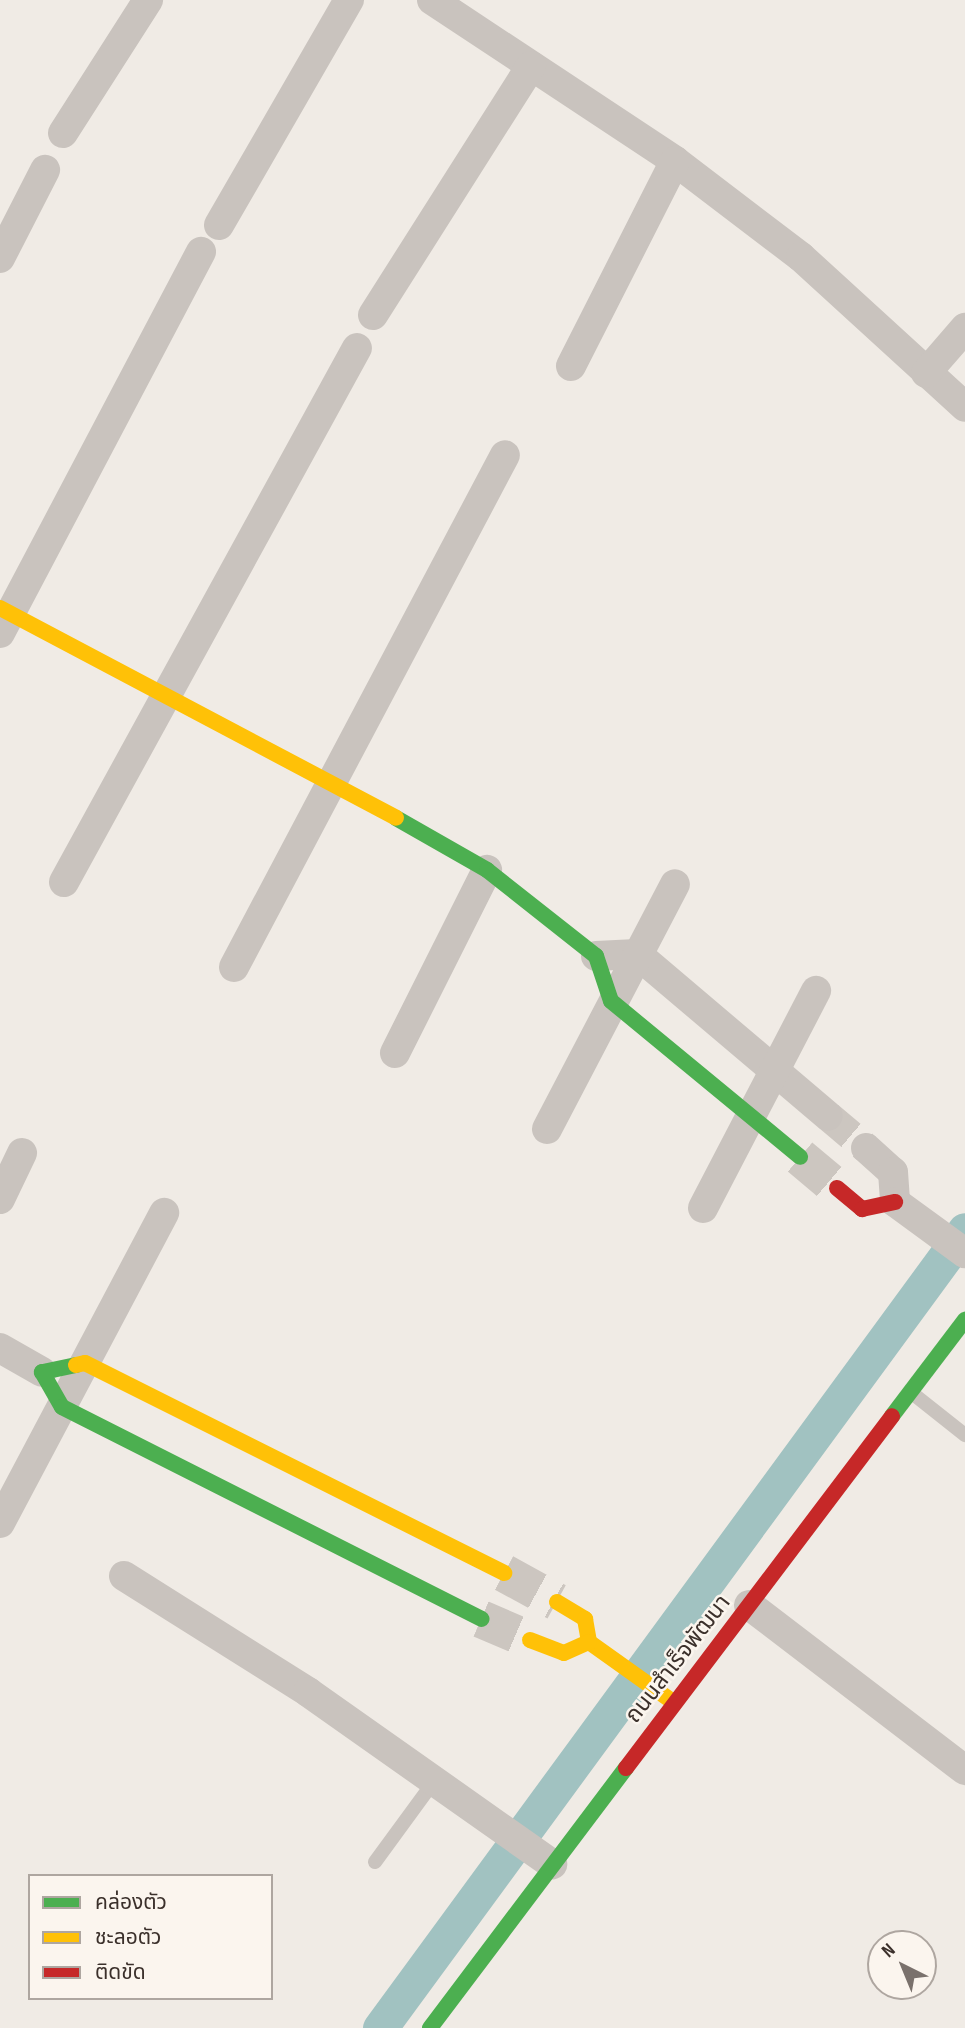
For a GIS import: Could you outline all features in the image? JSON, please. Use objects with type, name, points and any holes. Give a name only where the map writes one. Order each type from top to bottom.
[{"type":"street","points":[[63,134],[148,0]]},
{"type":"street","points":[[219,225],[348,0]]},
{"type":"street","points":[[432,0],[675,161],[801,257],[965,407]]},
{"type":"street","points":[[373,315],[531,66]]},
{"type":"street","points":[[571,366],[675,161]]},
{"type":"street","points":[[0,258],[46,170]]},
{"type":"street","points":[[201,252],[4,618],[166,693],[330,780],[487,870],[596,956],[611,1001],[800,1157]]},
{"type":"street","points":[[926,373],[965,328]]},
{"type":"street","points":[[64,882],[357,348]]},
{"type":"street","points":[[234,967],[330,780],[505,455]]},
{"type":"street","points":[[395,1053],[487,870]]},
{"type":"street","points":[[547,1129],[611,1001],[675,884]]},
{"type":"street","points":[[596,956],[637,954],[828,1116]]},
{"type":"street","points":[[703,1208],[816,991]]},
{"type":"street","points":[[866,1148],[893,1172],[900,1206]]},
{"type":"street","points":[[0,1199],[22,1153]]},
{"type":"street","points":[[838,1188],[862,1209],[900,1206],[965,1253]]},
{"type":"street","points":[[0,1523],[164,1213]]},
{"type":"street","name":"ถนนสำเร็จพัฒนา","points":[[430,2028],[673,1702],[965,1320]]},
{"type":"street","points":[[0,1348],[42,1372],[62,1407],[481,1619]]},
{"type":"street","points":[[42,1372],[86,1363],[504,1573]]},
{"type":"street","points":[[124,1576],[308,1692],[552,1864]]},
{"type":"street","points":[[557,1602],[585,1619],[595,1646],[673,1702]]},
{"type":"street","points":[[749,1605],[965,1770]]},
{"type":"street","points":[[530,1640],[564,1653],[595,1646]]},
{"type":"lane","points":[[911,1392],[965,1435]]},
{"type":"lane","points":[[375,1862],[435,1780]]},
{"type":"waterway","points":[[380,2028],[965,1230]]},
{"type":"tunnel","points":[[828,1116],[866,1148]]},
{"type":"tunnel","points":[[800,1157],[837,1188]]},
{"type":"tunnel","points":[[504,1573],[557,1602]]},
{"type":"tunnel","points":[[481,1619],[530,1640]]},
{"type":"traffic: fast","points":[[396,818],[487,870],[596,956],[611,1001],[800,1157]]},
{"type":"traffic: fast","points":[[892,1416],[965,1320]]},
{"type":"traffic: fast","points":[[76,1365],[42,1372],[62,1407],[481,1619]]},
{"type":"traffic: fast","points":[[430,2028],[626,1768]]},
{"type":"traffic: slow","points":[[0,608],[396,818]]},
{"type":"traffic: slow","points":[[76,1365],[85,1363],[504,1573]]},
{"type":"traffic: slow","points":[[557,1602],[585,1619],[589,1642],[673,1702]]},
{"type":"traffic: slow","points":[[530,1640],[564,1653],[589,1642]]},
{"type":"traffic: jam","points":[[837,1188],[862,1209],[895,1202]]},
{"type":"traffic: jam","points":[[626,1768],[892,1416]]}]
